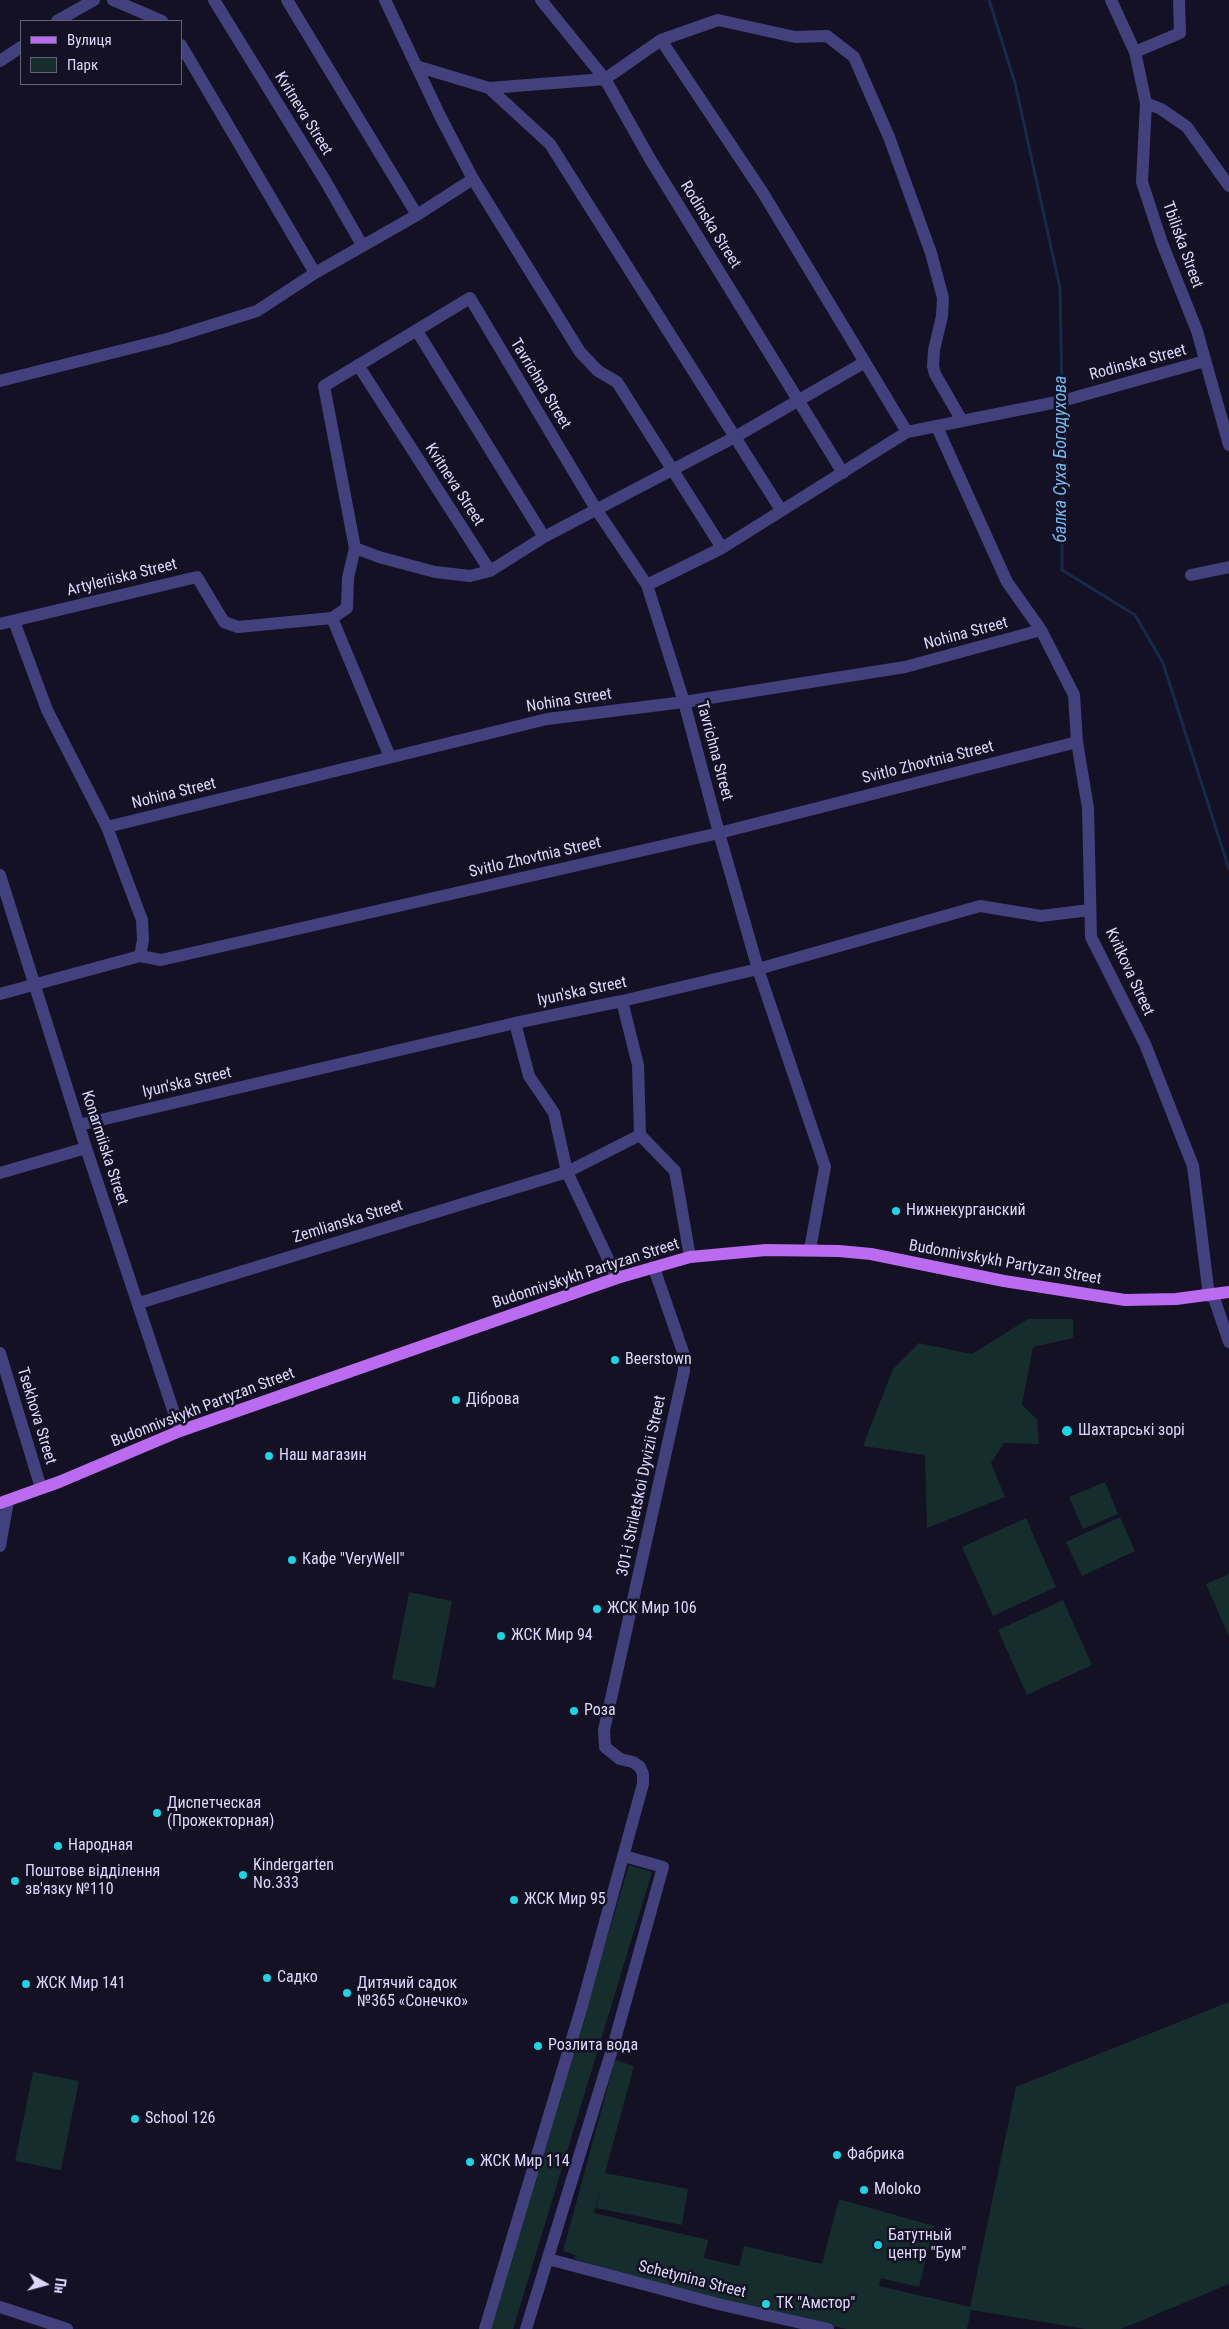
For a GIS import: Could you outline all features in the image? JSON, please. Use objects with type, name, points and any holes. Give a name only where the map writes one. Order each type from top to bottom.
[{"type":"main road","name":"Budonnivskykh Partyzan Street","points":[[4,1502],[180,1431],[616,1278],[690,1257],[810,1249],[871,1254],[1004,1281],[1125,1300],[1176,1299],[1211,1296],[1229,1292]]},
{"type":"street","points":[[59,20],[94,0]]},
{"type":"street","points":[[113,0],[160,20]]},
{"type":"street","name":"Kvitneva Street","points":[[214,0],[326,182],[362,245]]},
{"type":"street","points":[[287,0],[417,215]]},
{"type":"street","points":[[384,0],[473,179],[580,352],[598,371],[617,382],[722,548]]},
{"type":"street","name":"Rodinska Street","points":[[541,0],[605,79],[650,159],[843,473]]},
{"type":"street","name":"Tbiliska Street","points":[[1111,0],[1135,52],[1146,103],[1142,182],[1162,243],[1198,331],[1229,445]]},
{"type":"street","points":[[1135,52],[1180,33],[1179,0]]},
{"type":"street","points":[[416,66],[488,88],[605,79],[661,40],[718,20],[795,37],[827,36],[854,57],[889,137],[928,244],[943,298],[942,316],[933,366],[935,374],[962,421]]},
{"type":"street","points":[[661,40],[763,194],[907,432]]},
{"type":"street","points":[[182,47],[316,273]]},
{"type":"street","points":[[0,61],[20,48]]},
{"type":"street","points":[[488,88],[550,144],[782,510]]},
{"type":"street","points":[[1146,103],[1161,109],[1187,127],[1229,186]]},
{"type":"street","points":[[0,381],[168,339],[257,312],[316,273],[417,215],[473,179]]},
{"type":"street","name":"Tavrichna Street","points":[[417,330],[470,298],[596,509],[647,585],[684,702],[758,968],[825,1167],[810,1249]]},
{"type":"street","points":[[390,757],[332,618],[346,608],[348,578],[355,548],[324,386],[417,330],[544,536]]},
{"type":"street","name":"Rodinska Street","points":[[647,585],[722,548],[907,432],[1062,401],[1205,361]]},
{"type":"street","points":[[355,548],[378,558],[435,572],[470,576],[490,571],[544,536],[735,437],[865,362]]},
{"type":"street","name":"Kvitneva Street","points":[[358,365],[490,571]]},
{"type":"street","name":"Kvitkova Street","points":[[937,427],[1007,582],[1040,630],[1074,695],[1077,742],[1088,808],[1091,937],[1145,1044],[1192,1166],[1211,1296],[1229,1342]]},
{"type":"street","points":[[1190,575],[1229,568]]},
{"type":"street","name":"Artyleriiska Street","points":[[14,621],[197,577],[224,622],[238,627],[332,618]]},
{"type":"street","points":[[0,624],[14,621],[47,710],[107,828],[142,920],[143,940],[140,956]]},
{"type":"street","name":"Nohina Street","points":[[107,828],[547,719],[684,702],[905,667],[1040,630]]},
{"type":"street","name":"Svitlo Zhovtnia Street","points":[[0,994],[140,956],[161,960],[719,833],[1077,742]]},
{"type":"street","name":"Konarmiiska Street","points":[[0,875],[86,1148],[180,1431]]},
{"type":"street","name":"Iyun'ska Street","points":[[79,1126],[515,1023],[622,1001],[758,968],[980,906],[1041,916],[1090,910]]},
{"type":"street","points":[[622,1001],[638,1066],[640,1135],[675,1171],[690,1257]]},
{"type":"street","points":[[515,1023],[529,1076],[554,1113],[567,1172],[616,1278]]},
{"type":"street","name":"Zemlianska Street","points":[[139,1303],[567,1172],[640,1135]]},
{"type":"street","points":[[0,1173],[86,1148]]},
{"type":"street","name":"301-i Striletskoi Dyvizii Street","points":[[485,2329],[510,2251],[624,1856],[642,1784],[643,1774],[640,1767],[633,1762],[611,1754],[605,1747],[604,1730],[684,1371],[684,1355],[654,1268]]},
{"type":"street","name":"Tsekhova Street","points":[[0,1352],[42,1488]]},
{"type":"street","points":[[0,1546],[4,1502]]},
{"type":"street","points":[[526,2329],[614,2043],[663,1867],[624,1856]]},
{"type":"street","name":"Schetynina Street","points":[[548,2259],[718,2304],[828,2329]]},
{"type":"street","points":[[0,2307],[67,2329]]},
{"type":"green space","points":[[1028,1319],[1073,1319],[1073,1338],[1033,1347],[1022,1405],[1037,1419],[1039,1444],[1004,1443],[991,1463],[1005,1497],[927,1528],[925,1455],[863,1446],[893,1369],[919,1343],[972,1354]]},
{"type":"green space","points":[[1105,1482],[1118,1514],[1083,1529],[1069,1497]]},
{"type":"green space","points":[[1120,1517],[1135,1551],[1082,1576],[1066,1542]]},
{"type":"green space","points":[[1026,1518],[1056,1587],[993,1616],[962,1547]]},
{"type":"green space","points":[[1229,1574],[1229,1637],[1206,1584]]},
{"type":"green space","points":[[409,1592],[452,1601],[435,1688],[392,1679]]},
{"type":"green space","points":[[1063,1600],[1092,1665],[1027,1695],[998,1630]]},
{"type":"green space","points":[[629,1865],[652,1872],[513,2329],[489,2329]]},
{"type":"green space","points":[[1229,2002],[1229,2284],[1121,2329],[1086,2329],[971,2310],[967,2329],[847,2329],[718,2304],[575,2259],[575,2255],[563,2251],[615,2060],[634,2066],[605,2173],[688,2189],[682,2225],[596,2208],[602,2183],[594,2213],[708,2240],[704,2258],[739,2266],[744,2246],[822,2264],[839,2199],[934,2226],[919,2287],[881,2278],[879,2286],[970,2307],[1016,2087]]},
{"type":"green space","points":[[33,2072],[79,2081],[61,2170],[15,2161]]},
{"type":"waterway","name":"балка Суха Богодухова","points":[[989,0],[1015,83],[1060,288],[1062,397]]},
{"type":"waterway","name":"балка Суха Богодухова","points":[[1062,403],[1062,570],[1135,615],[1163,663],[1229,869]]},
{"type":"place","name":"Нижнекурганский","points":[[896,1211]]},
{"type":"place","name":"Beerstown","points":[[615,1360]]},
{"type":"place","name":"Діброва","points":[[456,1400]]},
{"type":"place","name":"Шахтарські зорі","points":[[1067,1431]]},
{"type":"place","name":"Наш магазин","points":[[269,1456]]},
{"type":"place","name":"Кафе \"VeryWell\"","points":[[292,1560]]},
{"type":"place","name":"ЖСК Мир 106","points":[[597,1609]]},
{"type":"place","name":"ЖСК Мир 94","points":[[501,1636]]},
{"type":"place","name":"Роза","points":[[574,1711]]},
{"type":"place","name":"Диспетческая (Прожекторная)","points":[[157,1813]]},
{"type":"place","name":"Народная","points":[[58,1846]]},
{"type":"place","name":"Kindergarten No.333","points":[[243,1875]]},
{"type":"place","name":"Поштове відділення зв'язку №110","points":[[15,1881]]},
{"type":"place","name":"ЖСК Мир 95","points":[[514,1900]]},
{"type":"place","name":"Садко","points":[[267,1978]]},
{"type":"place","name":"ЖСК Мир 141","points":[[26,1984]]},
{"type":"place","name":"Дитячий садок №365 «Сонечко»","points":[[347,1993]]},
{"type":"place","name":"Розлита вода","points":[[538,2046]]},
{"type":"place","name":"School 126","points":[[135,2119]]},
{"type":"place","name":"Фабрика","points":[[837,2155]]},
{"type":"place","name":"ЖСК Мир 114","points":[[470,2162]]},
{"type":"place","name":"Moloko","points":[[864,2190]]},
{"type":"place","name":"Батутный центр \"Бум\"","points":[[878,2245]]},
{"type":"place","name":"ТК \"Амстор\"","points":[[766,2304]]}]
